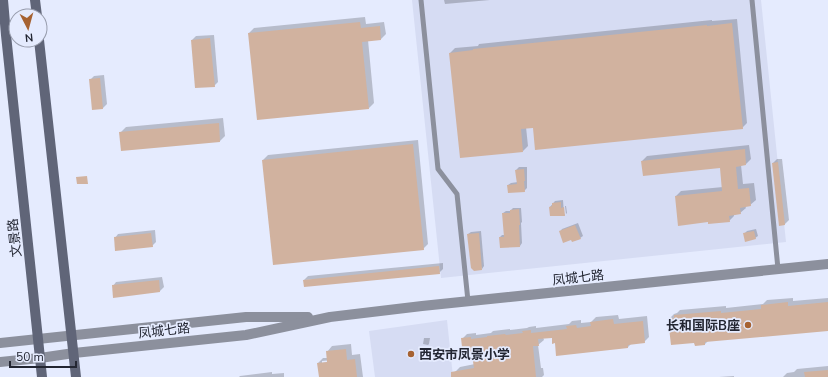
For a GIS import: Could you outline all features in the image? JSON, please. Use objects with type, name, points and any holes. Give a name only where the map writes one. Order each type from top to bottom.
[{"type":"main road","name":"文景路","points":[[3,0],[42,377]]},
{"type":"main road","points":[[41,48],[76,377]]},
{"type":"street","name":"凤城七路","points":[[0,362],[246,335],[330,317],[422,306],[828,264]]},
{"type":"street","name":"凤城七路","points":[[0,343],[246,317],[330,317]]},
{"type":"lane","points":[[421,0],[438,169],[457,194],[468,301]]},
{"type":"lane","points":[[752,0],[778,269]]},
{"type":"shaded area","points":[[412,0],[761,0],[786,242],[441,278]]},
{"type":"shaded area","name":"西安市凤景小学","points":[[447,320],[453,377],[375,377],[369,331]]},
{"type":"building","points":[[360,22],[361,28],[380,26],[381,40],[362,42],[369,109],[257,120],[248,33]]},
{"type":"building","points":[[732,23],[743,129],[535,150],[533,128],[521,129],[523,152],[460,158],[449,53],[473,49]]},
{"type":"building","points":[[210,38],[215,87],[195,88],[191,40]]},
{"type":"building","points":[[100,78],[103,109],[92,110],[89,79]]},
{"type":"building","points":[[219,123],[220,142],[121,151],[119,132]]},
{"type":"building","points":[[413,144],[424,250],[273,265],[262,160]]},
{"type":"building","points":[[745,149],[746,165],[736,167],[738,189],[749,188],[751,206],[740,208],[741,214],[729,216],[730,222],[708,224],[708,222],[678,226],[675,196],[722,191],[720,168],[643,176],[641,161]]},
{"type":"building","points":[[778,162],[785,225],[779,226],[772,163]]},
{"type":"building","points":[[524,169],[525,192],[508,193],[507,185],[517,184],[515,170]]},
{"type":"building","points":[[87,176],[88,184],[77,184],[76,177]]},
{"type":"building","points":[[561,202],[561,208],[564,207],[565,216],[550,216],[549,207],[552,206],[552,203]]},
{"type":"building","points":[[519,209],[520,247],[500,248],[499,237],[504,237],[502,213],[510,213],[510,210]]},
{"type":"building","points":[[575,225],[581,239],[563,243],[559,231]]},
{"type":"building","points":[[754,231],[756,239],[745,242],[743,233]]},
{"type":"building","points":[[151,233],[153,247],[115,251],[114,237]]},
{"type":"building","points":[[479,233],[482,270],[474,271],[471,268],[467,234]]},
{"type":"building","points":[[439,266],[440,274],[304,287],[303,280]]},
{"type":"building","points":[[159,280],[160,292],[113,298],[112,285]]},
{"type":"building","name":"长和国际B座","points":[[788,302],[788,306],[828,302],[828,331],[705,342],[705,345],[695,346],[694,343],[671,345],[668,319],[674,318],[674,315],[721,311],[721,313],[761,309],[761,305]]},
{"type":"building","points":[[613,319],[614,324],[643,321],[645,343],[628,345],[628,348],[556,356],[555,343],[552,344],[552,338],[538,339],[539,346],[533,346],[536,377],[451,377],[451,372],[474,368],[472,355],[463,356],[461,338],[471,337],[471,339],[506,335],[523,333],[522,331],[531,330],[531,333],[567,329],[566,326],[576,325],[577,328],[591,326],[590,322]]},
{"type":"building","points":[[346,349],[347,360],[355,359],[357,377],[319,377],[317,363],[327,362],[326,351]]},
{"type":"building","points":[[828,370],[828,377],[805,377],[804,372]]},
{"type":"place","name":"长和国际B座","points":[[748,325]]},
{"type":"place","name":"西安市凤景小学","points":[[411,354]]}]
